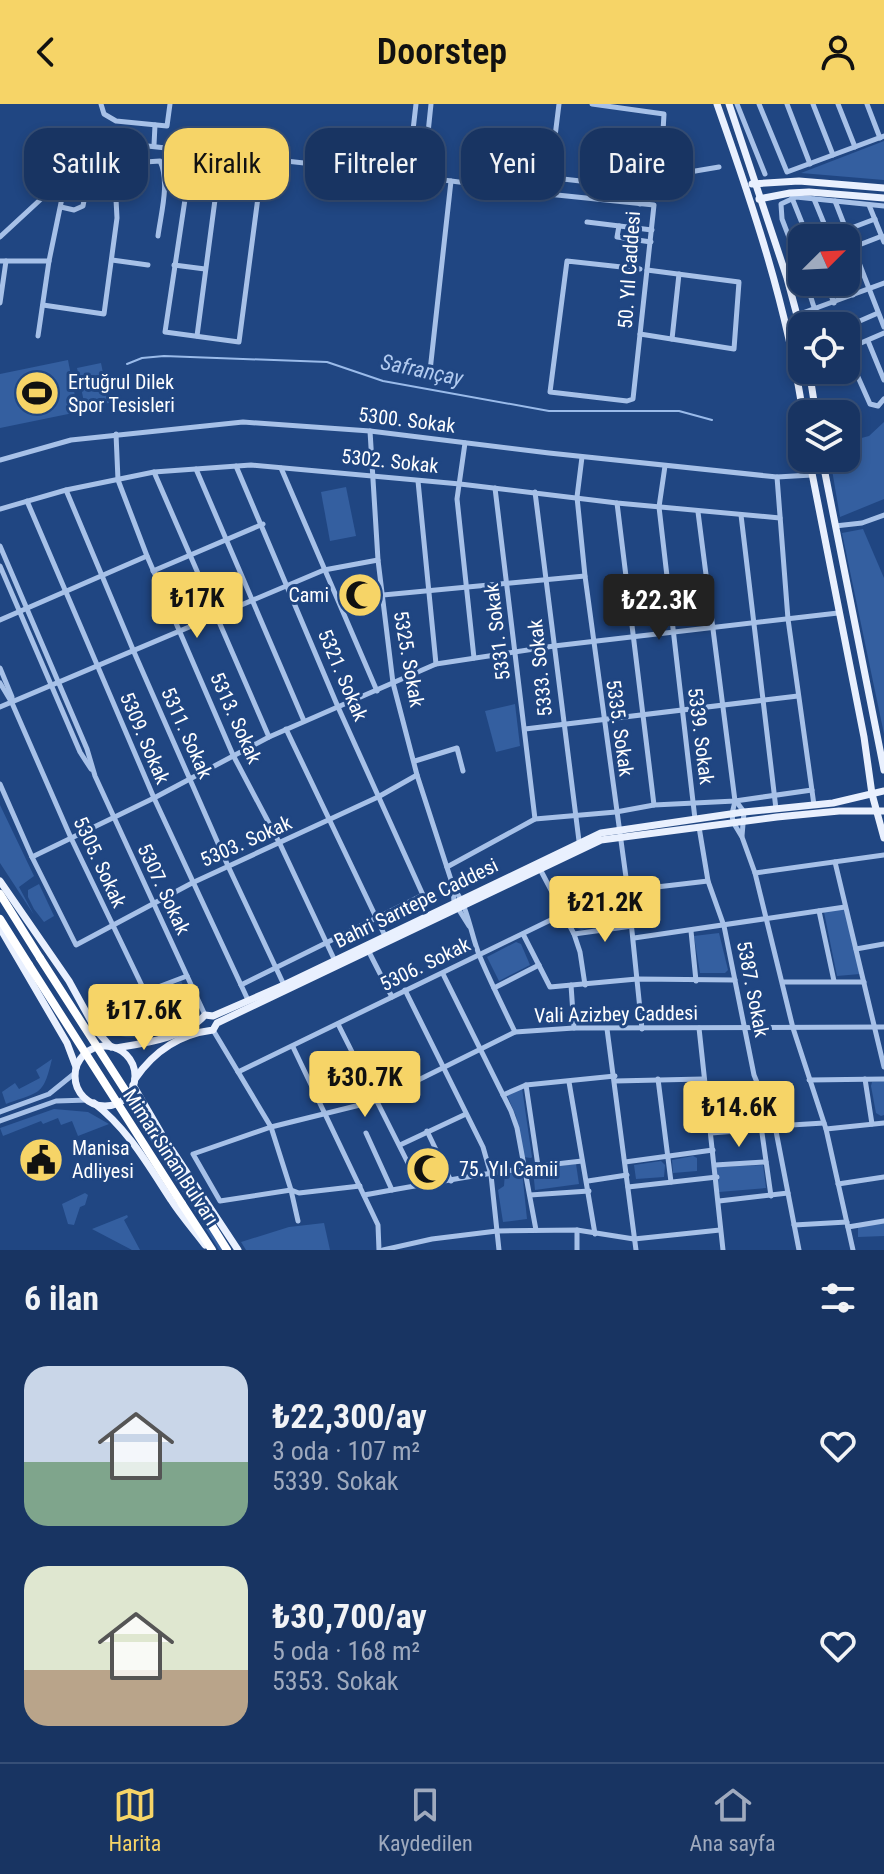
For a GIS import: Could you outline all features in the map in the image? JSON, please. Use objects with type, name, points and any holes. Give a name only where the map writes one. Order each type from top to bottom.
[{"type":"highway","name":"Mimar Sinan Bulvarı","points":[[0,894],[229,1250]]},
{"type":"highway","name":"Mimar Sinan Bulvarı","points":[[0,919],[210,1250]]},
{"type":"main road","points":[[717,104],[780,296],[801,400]]},
{"type":"main road","points":[[729,104],[796,312]]},
{"type":"main road","points":[[746,186],[799,181],[884,188]]},
{"type":"main road","points":[[750,201],[809,192],[884,198]]},
{"type":"main road","points":[[811,472],[864,737],[872,794],[880,811],[884,838]]},
{"type":"main road","points":[[824,472],[884,767]]},
{"type":"main road","name":"Bahri Sarıtepe Caddesi","points":[[113,1048],[162,1039],[209,1023],[369,952],[579,841],[732,818],[744,812],[814,805],[884,791]]},
{"type":"main road","name":"Bahri Sarıtepe Caddesi","points":[[732,818],[745,821],[839,811],[880,811]]},
{"type":"main road","name":"Bahri Sarıtepe Caddesi","points":[[134,1082],[157,1053],[248,1000],[619,833]]},
{"type":"main road","points":[[0,881],[69,981],[96,1030],[113,1048],[131,1060],[134,1082],[164,1138],[238,1250]]},
{"type":"main road","points":[[0,928],[67,1043],[80,1091],[124,1130],[174,1205],[210,1250]]},
{"type":"main road","points":[[76,1072],[80,1060],[92,1049],[113,1048]]},
{"type":"main road","points":[[91,1102],[103,1106],[121,1102],[128,1096],[134,1082]]},
{"type":"street","points":[[101,104],[104,114],[116,121],[167,126],[170,104]]},
{"type":"street","points":[[413,128],[416,104]]},
{"type":"street","points":[[429,128],[431,104]]},
{"type":"street","points":[[556,128],[559,104]]},
{"type":"street","points":[[592,104],[664,114],[663,128]]},
{"type":"street","points":[[737,104],[765,174]]},
{"type":"street","points":[[759,104],[787,172],[882,137],[867,104]]},
{"type":"street","points":[[787,104],[810,164]]},
{"type":"street","points":[[813,104],[833,155]]},
{"type":"street","points":[[838,104],[855,147]]},
{"type":"street","points":[[154,145],[155,125]]},
{"type":"street","name":"50. Yıl Caddesi","points":[[148,145],[164,146]]},
{"type":"street","points":[[148,160],[156,160],[163,166],[164,194],[158,236]]},
{"type":"street","points":[[693,171],[719,167]]},
{"type":"street","name":"50. Yıl Caddesi","points":[[445,180],[654,205],[651,242],[644,269],[633,399],[614,400],[550,392],[567,261],[644,269]]},
{"type":"street","points":[[381,366],[423,374],[430,371],[451,181]]},
{"type":"street","points":[[792,198],[802,224]]},
{"type":"street","points":[[788,233],[779,206],[792,198],[884,206]]},
{"type":"street","points":[[814,199],[824,224]]},
{"type":"street","name":"50. Yıl Caddesi","points":[[0,237],[40,200]]},
{"type":"street","points":[[38,336],[62,200]]},
{"type":"street","points":[[61,207],[74,210],[83,206],[84,200]]},
{"type":"street","points":[[43,305],[104,314],[117,200]]},
{"type":"street","points":[[185,200],[165,332],[239,342],[258,200]]},
{"type":"street","points":[[197,336],[215,200]]},
{"type":"street","points":[[640,200],[640,204]]},
{"type":"street","points":[[835,201],[844,224]]},
{"type":"street","points":[[860,245],[883,239],[869,205]]},
{"type":"street","points":[[860,225],[875,219]]},
{"type":"street","points":[[587,222],[652,230]]},
{"type":"street","points":[[619,226],[617,237],[651,242]]},
{"type":"street","points":[[631,239],[632,228]]},
{"type":"street","points":[[112,260],[148,265]]},
{"type":"street","points":[[0,303],[3,261],[49,261]]},
{"type":"street","points":[[174,265],[206,269]]},
{"type":"street","points":[[860,265],[884,327]]},
{"type":"street","points":[[640,334],[734,349],[737,328],[739,282],[644,269]]},
{"type":"street","points":[[672,339],[679,274]]},
{"type":"street","points":[[860,292],[884,283]]},
{"type":"street","points":[[812,296],[817,310]]},
{"type":"street","points":[[831,296],[834,303]]},
{"type":"street","points":[[813,312],[851,296]]},
{"type":"street","points":[[860,321],[878,313]]},
{"type":"street","points":[[860,344],[884,333]]},
{"type":"street","points":[[868,341],[884,380]]},
{"type":"street","points":[[860,381],[870,404],[878,406],[884,399]]},
{"type":"street","name":"5300. Sokak","points":[[0,460],[71,440],[243,422],[370,431],[777,477],[812,475]]},
{"type":"street","name":"5325. Sokak","points":[[370,431],[378,560],[393,683],[417,775],[453,886],[479,956],[515,1032]]},
{"type":"street","name":"5313. Sokak","points":[[116,434],[118,480],[153,571],[233,755],[280,844],[335,961]]},
{"type":"street","points":[[465,443],[457,499],[474,658]]},
{"type":"street","name":"5335. Sokak","points":[[582,457],[577,497],[585,576],[634,938],[642,1029]]},
{"type":"street","name":"5302. Sokak","points":[[0,509],[66,490],[154,472],[236,466],[460,484],[698,512],[780,518]]},
{"type":"street","name":"5321. Sokak","points":[[236,466],[338,707],[423,895],[376,919]]},
{"type":"street","name":"5339. Sokak","points":[[665,466],[659,507],[697,823]]},
{"type":"street","points":[[281,468],[378,691]]},
{"type":"street","points":[[196,469],[304,721]]},
{"type":"street","points":[[154,472],[269,737]]},
{"type":"street","points":[[777,477],[788,619],[814,805]]},
{"type":"street","points":[[418,481],[436,664]]},
{"type":"street","name":"5331. Sokak","points":[[495,488],[535,819]]},
{"type":"street","name":"5311. Sokak","points":[[66,490],[228,866],[284,985]]},
{"type":"street","name":"5333. Sokak","points":[[535,492],[579,841]]},
{"type":"street","name":"5309. Sokak","points":[[27,501],[154,798],[248,1000]]},
{"type":"street","points":[[617,503],[654,805]]},
{"type":"street","points":[[698,512],[735,801],[732,818],[755,873],[793,1028],[825,1126],[853,1250]]},
{"type":"street","points":[[741,515],[776,809]]},
{"type":"street","points":[[834,526],[862,523],[884,515]]},
{"type":"street","points":[[153,571],[263,524]]},
{"type":"street","name":"5307. Sokak","points":[[0,546],[87,749],[95,776]]},
{"type":"street","points":[[0,620],[147,556]]},
{"type":"street","points":[[0,707],[324,570],[378,560]]},
{"type":"street","name":"5307. Sokak","points":[[0,566],[80,752],[95,776],[209,1023],[271,1127],[298,1221]]},
{"type":"street","points":[[383,595],[585,576]]},
{"type":"street","points":[[32,857],[154,798],[269,737],[436,664],[554,646],[838,613]]},
{"type":"street","name":"5305. Sokak","points":[[0,668],[12,703],[71,838],[145,992],[187,976]]},
{"type":"street","name":"5305. Sokak","points":[[0,683],[12,703]]},
{"type":"street","points":[[525,729],[798,696]]},
{"type":"street","points":[[286,729],[385,936]]},
{"type":"street","points":[[415,761],[457,748],[463,771]]},
{"type":"street","name":"5303. Sokak","points":[[0,784],[76,945],[192,883],[378,797],[417,775]]},
{"type":"street","points":[[447,867],[535,819],[616,812],[654,805],[735,801],[812,790]]},
{"type":"street","points":[[735,801],[744,812],[742,837]]},
{"type":"street","name":"5387. Sokak","points":[[697,823],[708,881],[724,926],[754,1075],[775,1126],[799,1250]]},
{"type":"street","points":[[755,873],[884,855]]},
{"type":"street","points":[[835,862],[884,1067]]},
{"type":"street","points":[[540,868],[574,934],[585,985]]},
{"type":"street","name":"5306. Sokak","points":[[238,1072],[614,892],[708,881]]},
{"type":"street","points":[[634,938],[845,907]]},
{"type":"street","points":[[819,911],[834,981]]},
{"type":"street","points":[[241,985],[376,919]]},
{"type":"street","points":[[574,934],[632,926]]},
{"type":"street","points":[[691,931],[696,981]]},
{"type":"street","points":[[523,934],[550,987],[637,979],[735,980]]},
{"type":"street","points":[[0,936],[14,955]]},
{"type":"street","points":[[856,949],[884,944]]},
{"type":"street","points":[[369,952],[392,997]]},
{"type":"street","points":[[494,988],[539,965]]},
{"type":"street","points":[[443,974],[517,1128],[536,1230]]},
{"type":"street","points":[[783,982],[864,982]]},
{"type":"street","points":[[571,985],[574,1028]]},
{"type":"street","points":[[405,990],[483,1147],[491,1175],[499,1250]]},
{"type":"street","points":[[338,1024],[419,1185]]},
{"type":"street","name":"Vali Azizbey Caddesi","points":[[291,1190],[220,1201],[193,1154],[271,1127],[376,1101],[515,1032],[574,1028],[884,1027]]},
{"type":"street","points":[[699,1028],[723,1250]]},
{"type":"street","points":[[607,1029],[636,1250]]},
{"type":"street","points":[[293,1047],[378,1225],[381,1250],[432,1239],[497,1231],[577,1230],[634,1239],[720,1230]]},
{"type":"street","points":[[0,1112],[49,1094],[76,1072]]},
{"type":"street","points":[[754,1075],[771,1196]]},
{"type":"street","points":[[503,1095],[526,1085],[615,1079],[703,1079]]},
{"type":"street","points":[[658,1079],[671,1182]]},
{"type":"street","points":[[865,1079],[872,1124]]},
{"type":"street","points":[[809,1080],[884,1079]]},
{"type":"street","points":[[569,1082],[595,1234]]},
{"type":"street","points":[[526,1085],[538,1166]]},
{"type":"street","points":[[706,1102],[765,1100]]},
{"type":"street","points":[[0,1121],[56,1101],[91,1102]]},
{"type":"street","points":[[400,1145],[466,1114]]},
{"type":"street","points":[[775,1126],[884,1123]]},
{"type":"street","points":[[711,1133],[762,1129]]},
{"type":"street","points":[[427,1131],[451,1181]]},
{"type":"street","points":[[366,1133],[392,1190]]},
{"type":"street","points":[[625,1162],[713,1150]]},
{"type":"street","points":[[364,1195],[524,1167],[582,1161]]},
{"type":"street","points":[[715,1165],[766,1162]]},
{"type":"street","points":[[588,1181],[627,1175]]},
{"type":"street","points":[[628,1187],[717,1177]]},
{"type":"street","points":[[838,1184],[884,1177]]},
{"type":"street","points":[[291,1190],[299,1193],[360,1186]]},
{"type":"street","points":[[530,1195],[589,1191]]},
{"type":"street","points":[[719,1201],[788,1193]]},
{"type":"street","points":[[794,1225],[884,1221]]},
{"type":"street","points":[[577,1230],[577,1250]]},
{"type":"shaded area","points":[[884,141],[884,180],[801,173]]},
{"type":"shaded area","name":"Ertuğrul Dilek Spor Tesisleri","points":[[68,360],[78,412],[0,428],[0,374]]},
{"type":"shaded area","points":[[101,363],[109,403],[85,407],[77,368]]},
{"type":"shaded area","points":[[884,422],[884,499],[840,517],[832,472],[860,472],[860,438],[869,436]]},
{"type":"shaded area","points":[[346,487],[356,536],[330,541],[321,492]]},
{"type":"shaded area","points":[[863,529],[884,578],[884,734],[842,533]]},
{"type":"shaded area","points":[[515,704],[520,746],[496,752],[485,711]]},
{"type":"shaded area","points":[[0,805],[34,876],[19,887],[34,915],[0,863]]},
{"type":"shaded area","points":[[39,884],[54,916],[44,922],[28,897],[28,890]]},
{"type":"shaded area","points":[[619,895],[623,898],[625,919],[581,930],[571,919],[572,914],[595,901]]},
{"type":"shaded area","points":[[844,908],[860,974],[837,976],[824,912]]},
{"type":"shaded area","points":[[719,933],[728,970],[725,973],[700,973],[694,936]]},
{"type":"shaded area","points":[[516,942],[521,944],[530,965],[499,981],[487,957]]},
{"type":"shaded area","points":[[181,981],[197,1012],[155,1032],[142,1036],[117,1035],[93,1014],[108,1014]]},
{"type":"shaded area","points":[[52,1059],[46,1080],[39,1090],[6,1104],[2,1092],[15,1083],[19,1089],[40,1078],[36,1070]]},
{"type":"shaded area","points":[[884,1081],[884,1115],[881,1116],[876,1113],[871,1086],[872,1082]]},
{"type":"shaded area","points":[[522,1088],[531,1158],[523,1157],[516,1116],[507,1095]]},
{"type":"shaded area","points":[[54,1109],[88,1112],[109,1124],[78,1136],[72,1121],[61,1125],[58,1118],[43,1124],[41,1121],[3,1136],[0,1128]]},
{"type":"shaded area","points":[[136,1111],[223,1250],[219,1250],[133,1112]]},
{"type":"shaded area","points":[[697,1158],[697,1171],[673,1173],[672,1160]]},
{"type":"shaded area","points":[[661,1161],[665,1165],[664,1177],[636,1179],[634,1165]]},
{"type":"shaded area","points":[[576,1164],[579,1184],[535,1190],[533,1169]]},
{"type":"shaded area","points":[[763,1165],[766,1188],[719,1192],[716,1167]]},
{"type":"shaded area","points":[[522,1171],[527,1219],[503,1222],[498,1190],[504,1186],[505,1173]]},
{"type":"shaded area","points":[[85,1193],[88,1195],[85,1205],[80,1207],[74,1225],[68,1224],[62,1204]]},
{"type":"shaded area","points":[[127,1215],[124,1220],[140,1250],[132,1250],[92,1229]]},
{"type":"shaded area","points":[[324,1223],[330,1250],[246,1250],[241,1242],[289,1227]]},
{"type":"shaded area","points":[[884,1223],[884,1236],[858,1237],[858,1227]]},
{"type":"waterway","name":"Safrançay","points":[[127,364],[142,358],[164,356],[327,362],[383,381],[549,411],[679,411],[712,420]]},
{"type":"place","name":"Ertuğrul Dilek Spor Tesisleri","points":[[37,393]]},
{"type":"place","name":"Cami","points":[[360,595]]},
{"type":"place","name":"Manisa Adliyesi","points":[[41,1160]]},
{"type":"place","name":"75. Yıl Camii","points":[[428,1169]]}]
